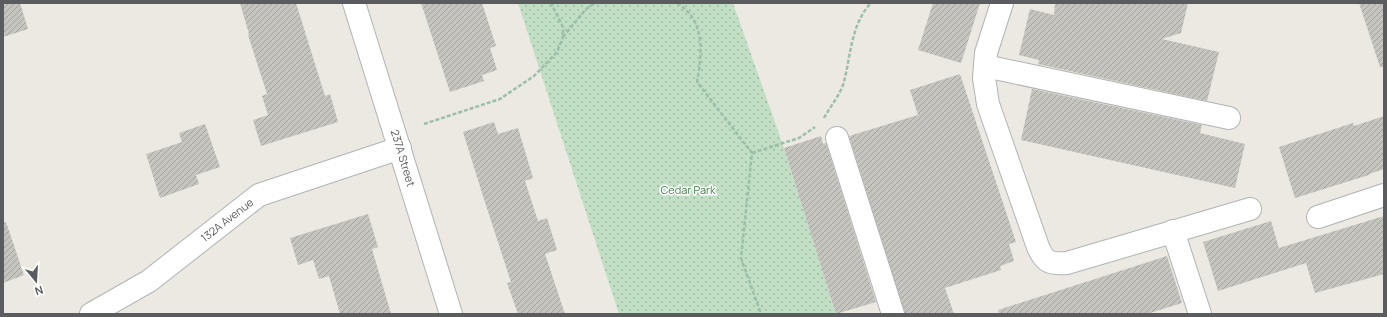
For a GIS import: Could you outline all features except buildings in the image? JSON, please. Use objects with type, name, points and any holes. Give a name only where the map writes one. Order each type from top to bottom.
[{"type":"street","name":"237A Street","points":[[354,3],[451,314]]},
{"type":"street","points":[[1002,3],[986,53],[984,78],[988,104],[1043,258],[1052,264],[1067,263],[1250,209]]},
{"type":"street","points":[[985,66],[1229,118]]},
{"type":"street","points":[[837,138],[893,314]]},
{"type":"street","name":"132A Avenue","points":[[91,314],[149,281],[259,195],[400,148]]},
{"type":"street","points":[[1318,217],[1384,195]]},
{"type":"street","points":[[1173,231],[1200,314]]},
{"type":"path","points":[[551,3],[563,27],[563,38]]},
{"type":"path","points":[[424,124],[500,99],[515,91],[539,71],[556,52],[563,38],[586,9],[595,3]]},
{"type":"path","points":[[677,3],[686,8],[696,25],[702,59],[697,82],[752,153],[741,258],[761,314]]},
{"type":"path","points":[[752,153],[799,138],[821,123],[843,86],[850,48],[863,11],[870,3]]},
{"type":"green space","name":"Cedar Park","points":[[518,3],[733,3],[784,148],[836,314],[619,314]]}]
